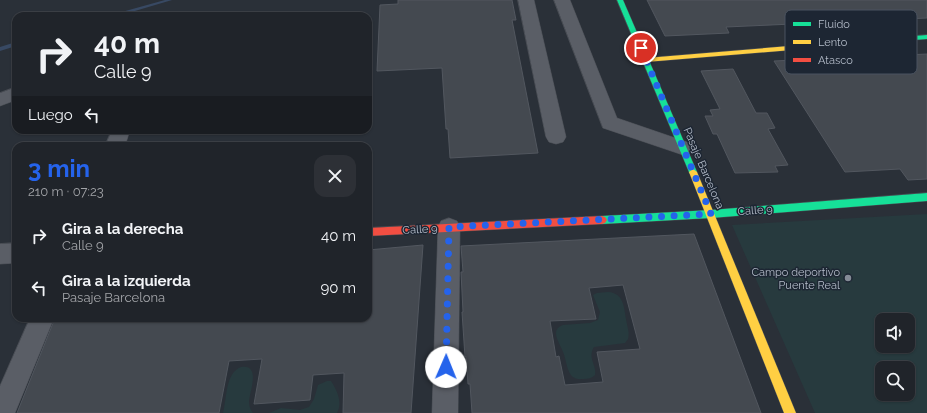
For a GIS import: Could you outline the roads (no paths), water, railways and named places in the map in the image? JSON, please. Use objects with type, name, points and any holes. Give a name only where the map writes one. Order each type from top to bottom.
[{"type":"street","points":[[526,0],[556,137]]},
{"type":"street","points":[[562,0],[610,123],[683,148]]},
{"type":"street","name":"Pasaje Barcelona","points":[[620,0],[711,214],[790,413]]},
{"type":"street","points":[[917,38],[927,37]]},
{"type":"street","points":[[646,60],[785,49]]},
{"type":"street","points":[[0,100],[12,95]]},
{"type":"street","name":"Calle 9","points":[[372,232],[711,214],[927,197]]},
{"type":"street","points":[[445,413],[449,227]]},
{"type":"street","points":[[0,254],[12,253]]},
{"type":"street","points":[[2,413],[40,322]]},
{"type":"waterway","points":[[127,12],[170,0]]},
{"type":"waterway","points":[[0,49],[12,45]]},
{"type":"place","name":"Campo deportivo Puente Real","points":[[848,278]]}]
